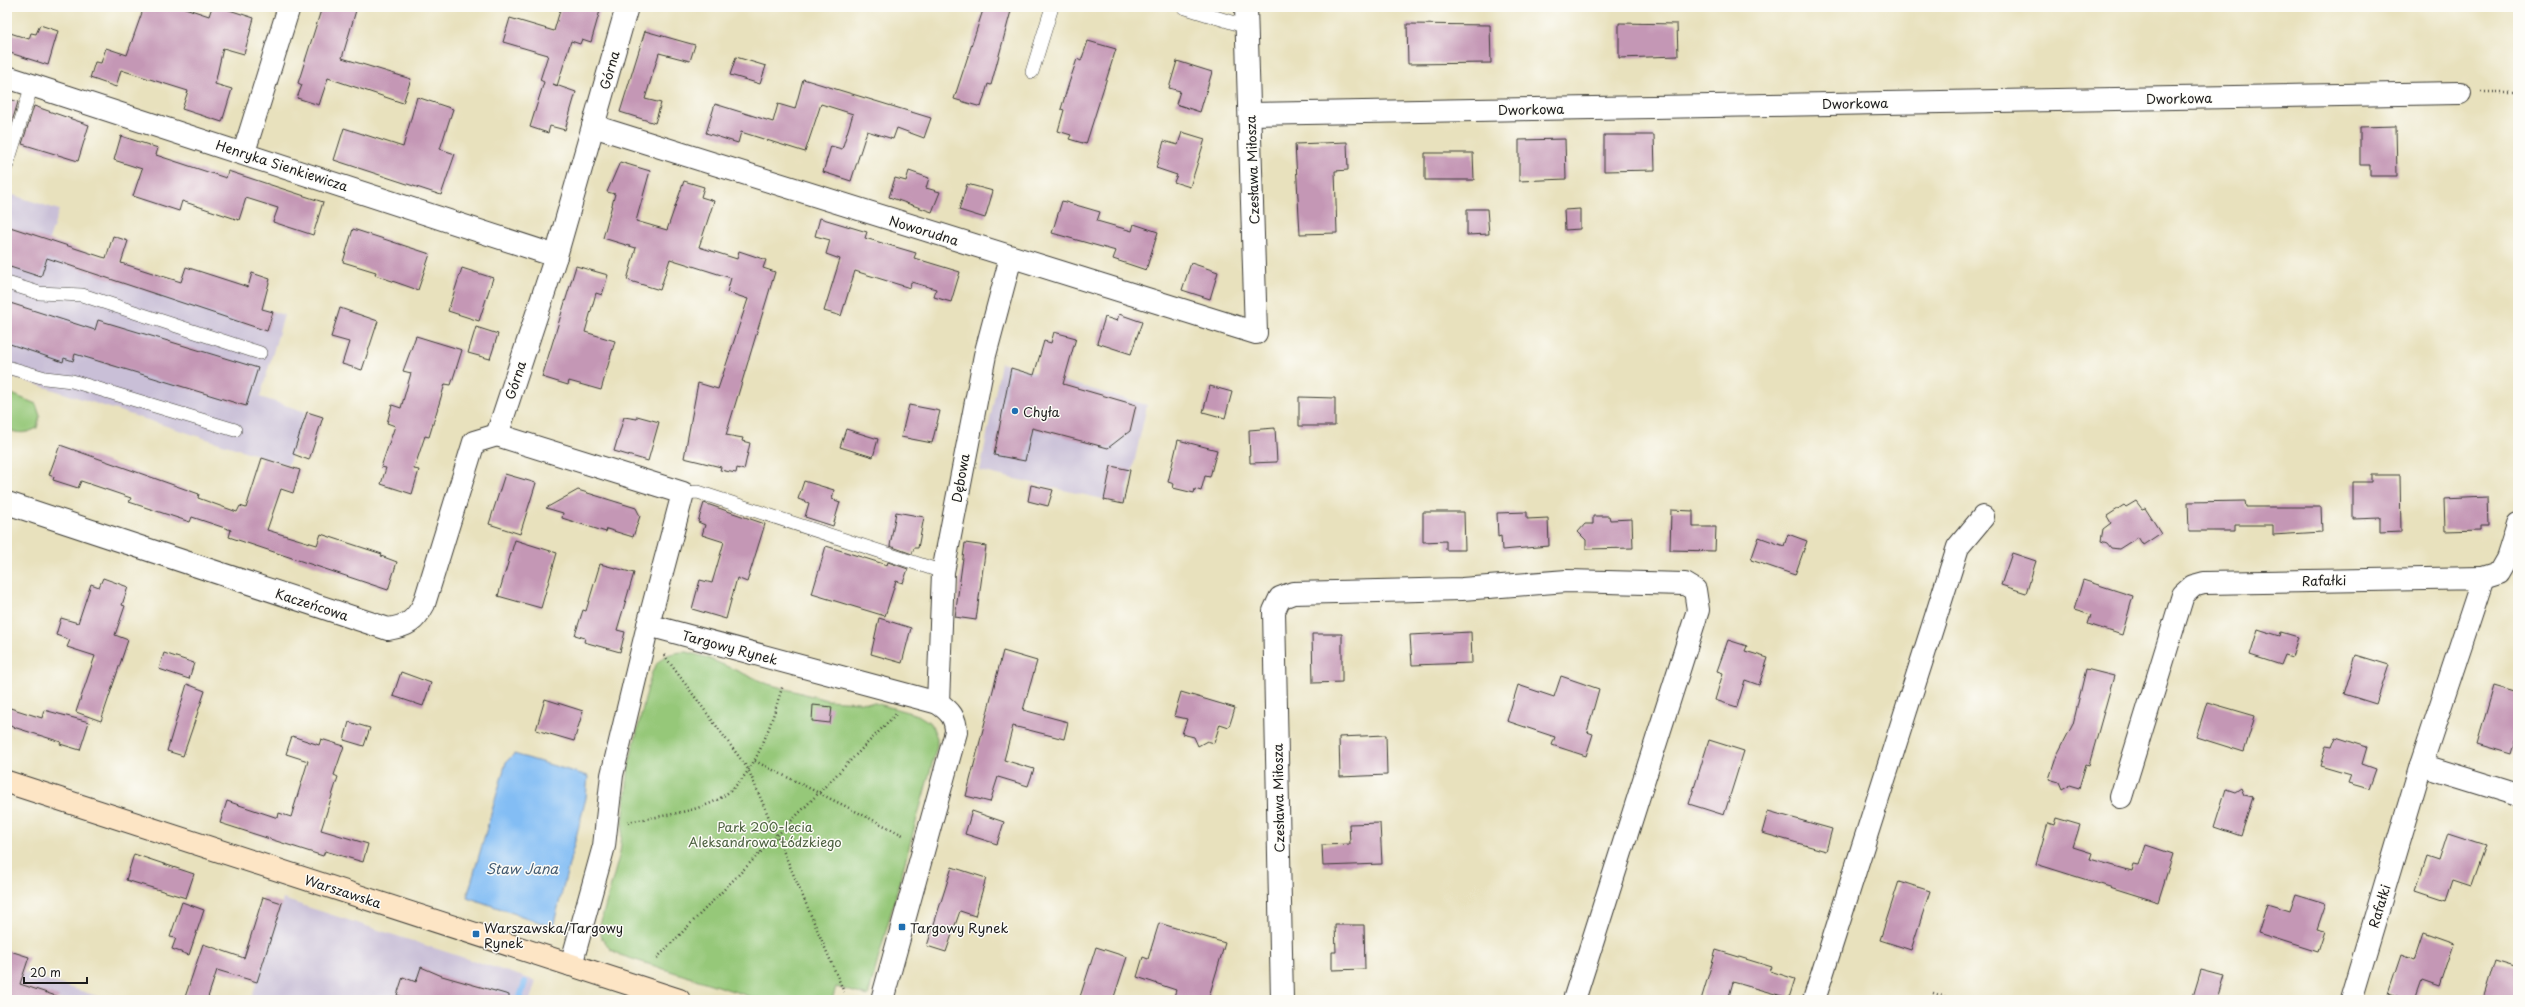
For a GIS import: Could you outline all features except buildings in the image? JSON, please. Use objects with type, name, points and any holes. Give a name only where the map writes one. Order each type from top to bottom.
[{"type":"main road","name":"Warszawska","points":[[7,782],[679,1000]]},
{"type":"street","points":[[244,152],[289,7]]},
{"type":"street","name":"Górna","points":[[497,435],[556,256],[627,7]]},
{"type":"street","name":"Czesława Miłosza","points":[[1247,17],[1256,332]]},
{"type":"street","name":"Henryka Sienkiewicza","points":[[7,77],[244,152],[556,256]]},
{"type":"street","name":"Dworkowa","points":[[1250,114],[2460,93]]},
{"type":"street","name":"Noworudna","points":[[593,126],[1256,332]]},
{"type":"street","name":"Dębowa","points":[[938,703],[943,572],[985,355],[1011,257]]},
{"type":"street","points":[[497,435],[683,493],[648,625],[611,779],[604,846],[571,965]]},
{"type":"street","name":"Kaczeńcowa","points":[[7,503],[380,626],[394,628],[416,618],[424,604],[474,442],[497,435]]},
{"type":"street","points":[[1814,1000],[1958,547],[1982,516]]},
{"type":"street","points":[[2483,578],[2499,573],[2508,559],[2516,536]]},
{"type":"street","name":"Rafałki","points":[[2121,797],[2183,595],[2193,586],[2204,582],[2483,578],[2421,765],[2351,1000]]},
{"type":"street","name":"Czesława Miłosza","points":[[1282,1000],[1274,611],[1280,598],[1293,593],[1462,589],[1567,581],[1685,584],[1695,590],[1698,610],[1574,1000]]},
{"type":"street","name":"Targowy Rynek","points":[[648,625],[938,703],[949,710],[956,721],[956,732],[882,1000]]},
{"type":"street","points":[[2421,765],[2518,795]]},
{"type":"lane","points":[[1032,72],[1052,7]]},
{"type":"lane","points":[[1183,7],[1247,17]]},
{"type":"lane","points":[[7,165],[32,85]]},
{"type":"lane","points":[[7,284],[38,293],[82,295],[260,352]]},
{"type":"lane","points":[[7,367],[45,378],[72,381],[235,430]]},
{"type":"lane","points":[[683,493],[698,492],[943,572]]},
{"type":"path","points":[[2460,93],[2518,92]]},
{"type":"path","points":[[662,653],[748,770],[844,992]]},
{"type":"path","points":[[623,823],[708,804],[726,793],[755,762],[761,750],[783,685]]},
{"type":"path","points":[[657,958],[898,712]]},
{"type":"path","points":[[755,762],[907,837]]},
{"type":"path","points":[[1933,993],[1955,1000]]},
{"type":"shaded area","points":[[7,193],[59,210],[49,240],[284,315],[260,397],[306,412],[288,465],[7,375]]},
{"type":"shaded area","name":"Chyła","points":[[1001,363],[1147,405],[1125,504],[980,471]]},
{"type":"shaded area","points":[[283,899],[536,981],[530,1000],[251,1000]]},
{"type":"shaded area","points":[[7,967],[109,1000],[7,1000]]},
{"type":"green space","points":[[7,392],[36,404],[40,416],[37,428],[22,433],[7,429]]},
{"type":"green space","name":"Park 200-lecia Aleksandrowa Łódzkiego","points":[[687,652],[705,657],[768,684],[827,700],[875,703],[918,715],[931,723],[937,738],[937,746],[868,996],[836,987],[832,1000],[761,1000],[620,955],[610,949],[602,939],[600,925],[620,853],[629,764],[651,675],[657,664],[664,657],[674,653]]},
{"type":"water","name":"Staw Jana","points":[[514,754],[588,776],[586,798],[553,927],[467,897],[506,762]]},
{"type":"waterway","points":[[519,1000],[525,982]]},
{"type":"place","name":"Chyła","points":[[1015,411]]},
{"type":"place","name":"Targowy Rynek","points":[[902,927]]},
{"type":"place","name":"Warszawska/Targowy Rynek","points":[[476,934]]}]
